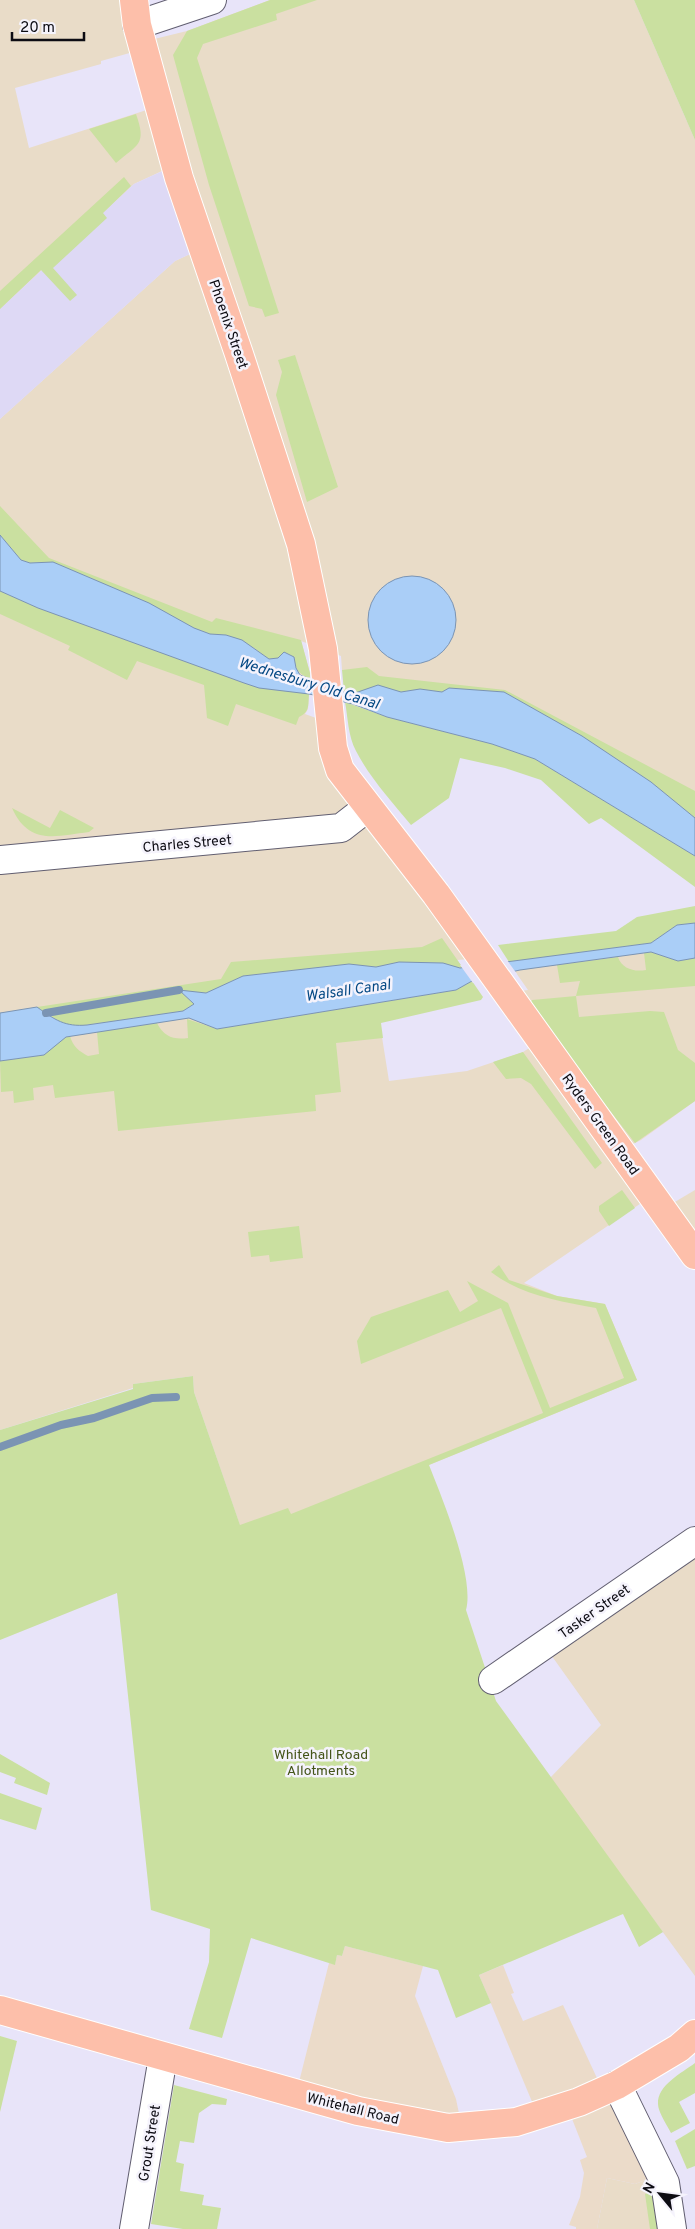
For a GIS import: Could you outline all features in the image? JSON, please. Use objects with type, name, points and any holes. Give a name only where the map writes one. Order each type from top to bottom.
[{"type":"main road","name":"Phoenix Street","points":[[136,13],[179,178],[239,354],[300,544],[323,648],[333,748],[340,770],[368,807]]},
{"type":"main road","name":"Ryders Green Road","points":[[368,807],[436,894],[695,1255]]},
{"type":"main road","name":"Whitehall Road","points":[[0,2010],[358,2111],[448,2128],[516,2122],[578,2102],[617,2085],[679,2048],[695,2034]]},
{"type":"street","points":[[136,13],[212,0]]},
{"type":"street","name":"Charles Street","points":[[0,860],[340,828],[368,807]]},
{"type":"street","name":"Tasker Street","points":[[493,1680],[695,1541]]},
{"type":"street","name":"Grout Street","points":[[134,2229],[163,2057]]},
{"type":"street","points":[[617,2085],[665,2183],[672,2229]]},
{"type":"shaded area","points":[[0,0],[134,0],[142,42],[187,31],[270,0],[634,0],[695,140],[695,831],[342,670],[341,656],[301,641],[310,673],[308,709],[305,714],[330,723],[333,748],[482,958],[457,960],[466,972],[374,987],[389,1081],[467,1071],[523,1052],[540,1041],[506,993],[528,990],[512,967],[695,939],[695,1101],[641,1140],[621,1150],[653,1195],[524,1283],[557,1296],[605,1304],[637,1380],[245,1540],[194,1392],[193,1376],[133,1384],[133,1388],[0,1430],[0,419],[175,261],[203,248],[175,165],[134,184],[0,309]],"holes":[[[144,49],[159,106],[29,148],[15,88],[101,64],[101,61]]]},
{"type":"shaded area","points":[[176,165],[203,248],[175,261],[0,419],[0,309],[134,184]]},
{"type":"shaded area","points":[[695,1190],[695,1255],[663,1209]]},
{"type":"shaded area","points":[[695,1541],[695,1976],[550,1778],[601,1725],[544,1645]]},
{"type":"shaded area","points":[[345,1946],[423,1966],[415,1996],[456,2099],[462,2128],[296,2094],[329,1963],[335,1964],[337,1955],[342,1956]]},
{"type":"shaded area","points":[[503,1965],[514,1993],[511,1994],[523,2021],[563,2005],[603,2091],[661,2174],[635,2184],[607,2178],[597,2229],[576,2229],[576,2227],[569,2225],[580,2197],[584,2173],[580,2160],[587,2157],[567,2106],[538,2116],[479,1975]]},
{"type":"shaded area","points":[[661,2174],[672,2229],[597,2229],[607,2178],[635,2184]]},
{"type":"green space","points":[[270,0],[317,0],[276,14],[277,20],[203,44],[197,58],[279,313],[265,317],[262,309],[249,306],[209,185],[173,55],[187,31]]},
{"type":"green space","points":[[634,0],[695,0],[695,140]]},
{"type":"green space","points":[[136,114],[141,132],[138,143],[116,163],[89,129]]},
{"type":"green space","points":[[124,177],[131,186],[103,213],[107,218],[53,268],[77,295],[70,301],[41,270],[0,309],[0,291]]},
{"type":"green space","points":[[295,355],[338,487],[307,502],[276,395],[282,372],[278,360]]},
{"type":"green space","points":[[0,506],[49,558],[212,622],[216,618],[301,640],[310,679],[298,671],[294,657],[284,652],[278,658],[269,659],[254,648],[226,635],[210,634],[194,628],[149,603],[53,562],[30,563],[21,560],[0,535]]},
{"type":"green space","points":[[0,591],[38,608],[244,683],[309,694],[307,710],[299,717],[296,725],[236,704],[228,726],[207,718],[204,685],[137,661],[127,680],[68,650],[70,646],[0,614]]},
{"type":"green space","points":[[367,667],[379,676],[505,690],[695,791],[695,818],[651,782],[582,736],[504,692],[449,688],[442,692],[420,689],[401,692],[385,687],[355,693],[344,692],[342,670]]},
{"type":"green space","points":[[345,702],[387,717],[492,744],[535,759],[695,856],[695,887],[601,818],[589,824],[541,780],[505,768],[460,758],[449,798],[411,825],[389,799],[356,751],[350,733]]},
{"type":"green space","points":[[12,808],[50,828],[60,810],[94,828],[89,832],[44,836],[27,828],[19,820]]},
{"type":"green space","points":[[695,906],[695,923],[677,925],[651,943],[509,962],[498,945],[616,931],[637,917]]},
{"type":"green space","points":[[442,938],[463,968],[451,967],[443,963],[399,962],[376,967],[349,964],[243,976],[206,993],[180,991],[194,1004],[183,1011],[72,1027],[37,1007],[221,979],[231,962],[422,947]]},
{"type":"green space","points":[[651,952],[678,961],[695,958],[695,986],[576,996],[580,981],[560,983],[557,965],[618,957],[625,967],[642,971],[646,970],[644,953]]},
{"type":"green space","points":[[472,981],[483,997],[481,1000],[381,1023],[383,1038],[336,1043],[341,1092],[315,1095],[316,1111],[118,1131],[114,1091],[55,1098],[53,1085],[33,1088],[34,1100],[14,1103],[13,1091],[1,1092],[0,1061],[44,1055],[61,1039],[70,1036],[77,1048],[88,1056],[99,1054],[97,1032],[157,1023],[163,1032],[170,1036],[188,1038],[187,1019],[217,1029],[456,990]]},
{"type":"green space","points":[[576,996],[579,1017],[650,1011],[664,1012],[678,1050],[695,1063],[695,1101],[635,1143],[529,1006],[532,1000]]},
{"type":"green space","points":[[523,1052],[602,1163],[595,1169],[531,1084],[521,1078],[506,1079],[493,1062]]},
{"type":"green space","points":[[622,1190],[635,1208],[609,1226],[599,1211],[599,1206]]},
{"type":"green space","points":[[299,1226],[303,1258],[270,1262],[269,1255],[251,1257],[248,1232]]},
{"type":"green space","name":"Whitehall Road Allotments","points":[[499,1265],[509,1280],[557,1296],[605,1304],[637,1380],[429,1465],[462,1558],[468,1596],[466,1610],[496,1701],[663,1932],[639,1947],[623,1914],[479,1975],[491,2003],[456,2018],[438,1970],[345,1946],[342,1956],[337,1955],[335,1965],[251,1938],[222,2038],[189,2029],[209,1962],[210,1929],[151,1910],[117,1593],[0,1640],[0,1430],[133,1389],[133,1384],[193,1376],[194,1392],[240,1525],[288,1508],[291,1514],[543,1413],[501,1308],[361,1364],[357,1341],[371,1317],[448,1290],[460,1312],[478,1301],[467,1281],[508,1303],[550,1408],[624,1378],[596,1308],[568,1303],[528,1292],[491,1272]]},
{"type":"green space","points":[[0,1754],[50,1783],[47,1795],[14,1783],[16,1778],[0,1772]]},
{"type":"green space","points":[[0,1793],[42,1808],[36,1830],[0,1819]]},
{"type":"green space","points":[[0,2036],[17,2041],[0,2112]]},
{"type":"green space","points":[[695,2063],[695,2093],[679,2102],[690,2123],[671,2133],[659,2111],[659,2097],[671,2080]]},
{"type":"green space","points":[[174,2085],[227,2099],[226,2105],[212,2104],[199,2113],[194,2143],[180,2141],[176,2162],[184,2164],[180,2191],[204,2195],[202,2205],[221,2208],[217,2229],[183,2229],[151,2224]]},
{"type":"green space","points":[[695,2129],[695,2166],[687,2169],[675,2141]]},
{"type":"green space","points":[[657,2190],[662,2229],[650,2229],[645,2194]]},
{"type":"water","name":"Wednesbury Old Canal","points":[[0,535],[21,560],[30,563],[53,562],[149,603],[194,628],[210,634],[226,635],[242,640],[269,659],[278,658],[284,652],[294,657],[296,668],[300,675],[344,692],[355,693],[378,685],[401,692],[420,689],[442,692],[449,688],[504,692],[582,736],[651,782],[695,818],[695,856],[535,759],[492,744],[387,717],[353,704],[309,694],[259,688],[38,608],[0,591]]},
{"type":"water","points":[[412,576],[429,579],[443,589],[453,603],[456,620],[453,637],[443,651],[429,661],[412,664],[395,661],[381,651],[371,637],[368,620],[371,603],[381,589],[395,579]]},
{"type":"water","name":"Walsall Canal","points":[[695,923],[695,958],[678,961],[651,952],[520,970],[472,981],[456,990],[217,1029],[189,1018],[66,1037],[44,1055],[0,1061],[0,1013],[37,1007],[49,1016],[66,1024],[87,1025],[183,1011],[194,1004],[179,990],[206,993],[243,976],[349,964],[376,967],[399,962],[443,963],[460,968],[651,943],[677,925]]},
{"type":"pier","points":[[507,960],[517,974],[473,983],[460,965]]},
{"type":"waterway","points":[[46,1013],[179,990]]},
{"type":"waterway","points":[[0,1447],[61,1425],[94,1418],[152,1398],[176,1397]]}]
